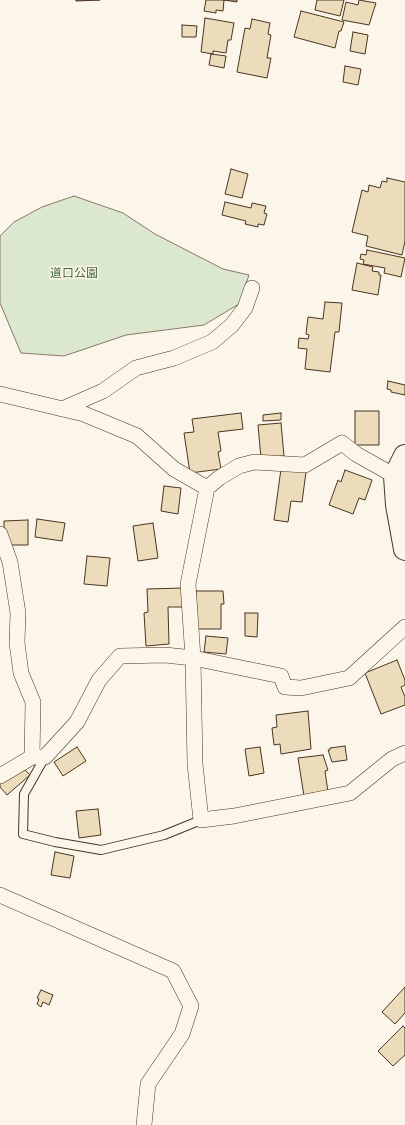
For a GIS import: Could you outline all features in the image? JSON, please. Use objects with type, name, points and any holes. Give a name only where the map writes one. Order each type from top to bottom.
[{"type":"main road","points":[[405,456],[395,476],[397,505],[405,549]]},
{"type":"street","points":[[62,409],[103,391],[136,368],[174,358],[212,342],[232,325],[245,308],[252,288]]},
{"type":"street","points":[[0,394],[84,414],[137,436],[174,469],[207,488]]},
{"type":"street","points":[[395,476],[356,454],[342,443],[305,465],[254,462],[240,466],[219,478],[207,488],[188,584],[193,658],[195,764],[201,820],[234,816],[350,793],[392,759],[405,753]]},
{"type":"street","points":[[0,534],[10,562],[18,613],[17,643],[20,673],[33,702],[39,757]]},
{"type":"street","points":[[0,776],[39,757],[77,722],[98,680],[120,656],[165,655],[193,658],[281,676],[285,687],[302,688],[349,678],[405,626]]},
{"type":"street","points":[[0,895],[173,971],[191,1006],[182,1034],[148,1084],[144,1125]]},
{"type":"lane","points":[[39,757],[24,794],[23,834],[55,842],[101,850],[164,835],[201,820]]},
{"type":"green space","name":"道口公園","points":[[74,196],[123,213],[155,234],[223,269],[249,275],[239,304],[204,325],[126,335],[64,356],[21,353],[0,303],[0,236],[14,222],[42,207]]},
{"type":"building","points":[[76,0],[100,0],[76,1]]},
{"type":"building","points":[[206,0],[224,0],[223,11],[216,10],[216,13],[204,11]]},
{"type":"building","points":[[224,0],[237,0],[237,2]]},
{"type":"building","points":[[317,0],[344,0],[340,16],[315,10]]},
{"type":"building","points":[[359,0],[376,3],[369,25],[342,20],[346,2],[358,5]]},
{"type":"building","points":[[301,11],[344,22],[341,31],[339,31],[335,48],[294,37]]},
{"type":"building","points":[[205,18],[234,23],[231,40],[228,40],[226,53],[213,51],[213,54],[201,52]]},
{"type":"building","points":[[252,19],[270,23],[268,34],[271,35],[267,58],[271,58],[267,78],[237,72],[245,28],[250,29]]},
{"type":"building","points":[[182,25],[197,26],[196,37],[182,37]]},
{"type":"building","points":[[353,32],[368,35],[365,54],[350,51]]},
{"type":"building","points":[[211,54],[226,56],[224,68],[209,65]]},
{"type":"building","points":[[345,66],[361,69],[358,85],[343,82]]},
{"type":"building","points":[[231,169],[248,174],[242,198],[225,194]]},
{"type":"building","points":[[387,178],[405,182],[405,241],[402,255],[366,246],[368,236],[352,232],[362,190],[368,192],[369,185],[380,188],[382,181],[387,182]]},
{"type":"building","points":[[225,202],[251,208],[252,203],[266,206],[264,213],[267,214],[264,225],[258,224],[258,227],[245,224],[246,221],[222,215]]},
{"type":"building","points":[[367,250],[405,258],[401,277],[384,273],[385,268],[363,264],[364,260],[360,259],[361,254],[366,255]]},
{"type":"building","points":[[357,263],[373,267],[372,271],[379,272],[379,275],[381,275],[378,295],[352,290]]},
{"type":"building","points":[[325,302],[342,303],[339,332],[335,332],[330,372],[305,369],[307,349],[298,348],[299,338],[308,339],[309,335],[306,334],[308,317],[323,319]]},
{"type":"building","points":[[388,381],[405,385],[405,395],[391,392],[391,390],[387,389]]},
{"type":"building","points":[[355,411],[379,411],[379,445],[355,445]]},
{"type":"building","points":[[241,413],[243,429],[218,432],[221,451],[218,452],[221,469],[190,473],[184,433],[194,432],[192,419]]},
{"type":"building","points":[[281,413],[281,420],[263,421],[263,415]]},
{"type":"building","points":[[281,423],[284,456],[261,458],[258,425]]},
{"type":"building","points":[[281,469],[306,472],[302,502],[291,501],[288,522],[274,520]]},
{"type":"building","points":[[345,470],[372,480],[365,500],[359,498],[353,514],[329,505],[338,480],[341,482]]},
{"type":"building","points":[[164,486],[181,488],[178,514],[161,511]]},
{"type":"building","points":[[37,519],[65,523],[62,541],[35,537]]},
{"type":"building","points":[[28,520],[28,545],[4,545],[4,521]]},
{"type":"building","points":[[153,523],[158,558],[138,561],[133,526]]},
{"type":"building","points":[[87,556],[110,558],[107,586],[84,584]]},
{"type":"building","points":[[183,588],[184,607],[168,607],[169,644],[146,646],[144,613],[148,612],[147,589]]},
{"type":"building","points":[[196,591],[223,591],[224,604],[221,604],[221,629],[197,629]]},
{"type":"building","points":[[245,613],[258,613],[257,637],[245,636]]},
{"type":"building","points":[[206,636],[228,638],[226,654],[204,652]]},
{"type":"building","points":[[397,660],[405,680],[405,685],[401,687],[405,697],[405,705],[381,714],[365,673]]},
{"type":"building","points":[[308,711],[311,749],[281,754],[280,744],[274,745],[272,728],[277,727],[276,715]]},
{"type":"building","points":[[345,746],[347,760],[332,762],[328,750],[330,750],[330,748]]},
{"type":"building","points":[[77,747],[86,761],[63,776],[54,762]]},
{"type":"building","points":[[260,747],[264,773],[249,776],[245,749]]},
{"type":"building","points":[[323,755],[328,770],[325,771],[328,792],[304,796],[298,758]]},
{"type":"building","points":[[20,765],[30,775],[7,795],[0,787],[0,782]]},
{"type":"building","points":[[98,809],[101,835],[79,838],[76,811]]},
{"type":"building","points":[[55,852],[74,856],[70,878],[51,875]]},
{"type":"building","points":[[405,987],[405,1013],[395,1024],[382,1012]]},
{"type":"building","points":[[41,990],[53,995],[49,1005],[43,1002],[41,1007],[37,1004],[39,999],[37,998]]},
{"type":"building","points":[[403,1026],[405,1028],[405,1055],[393,1066],[378,1051]]}]
